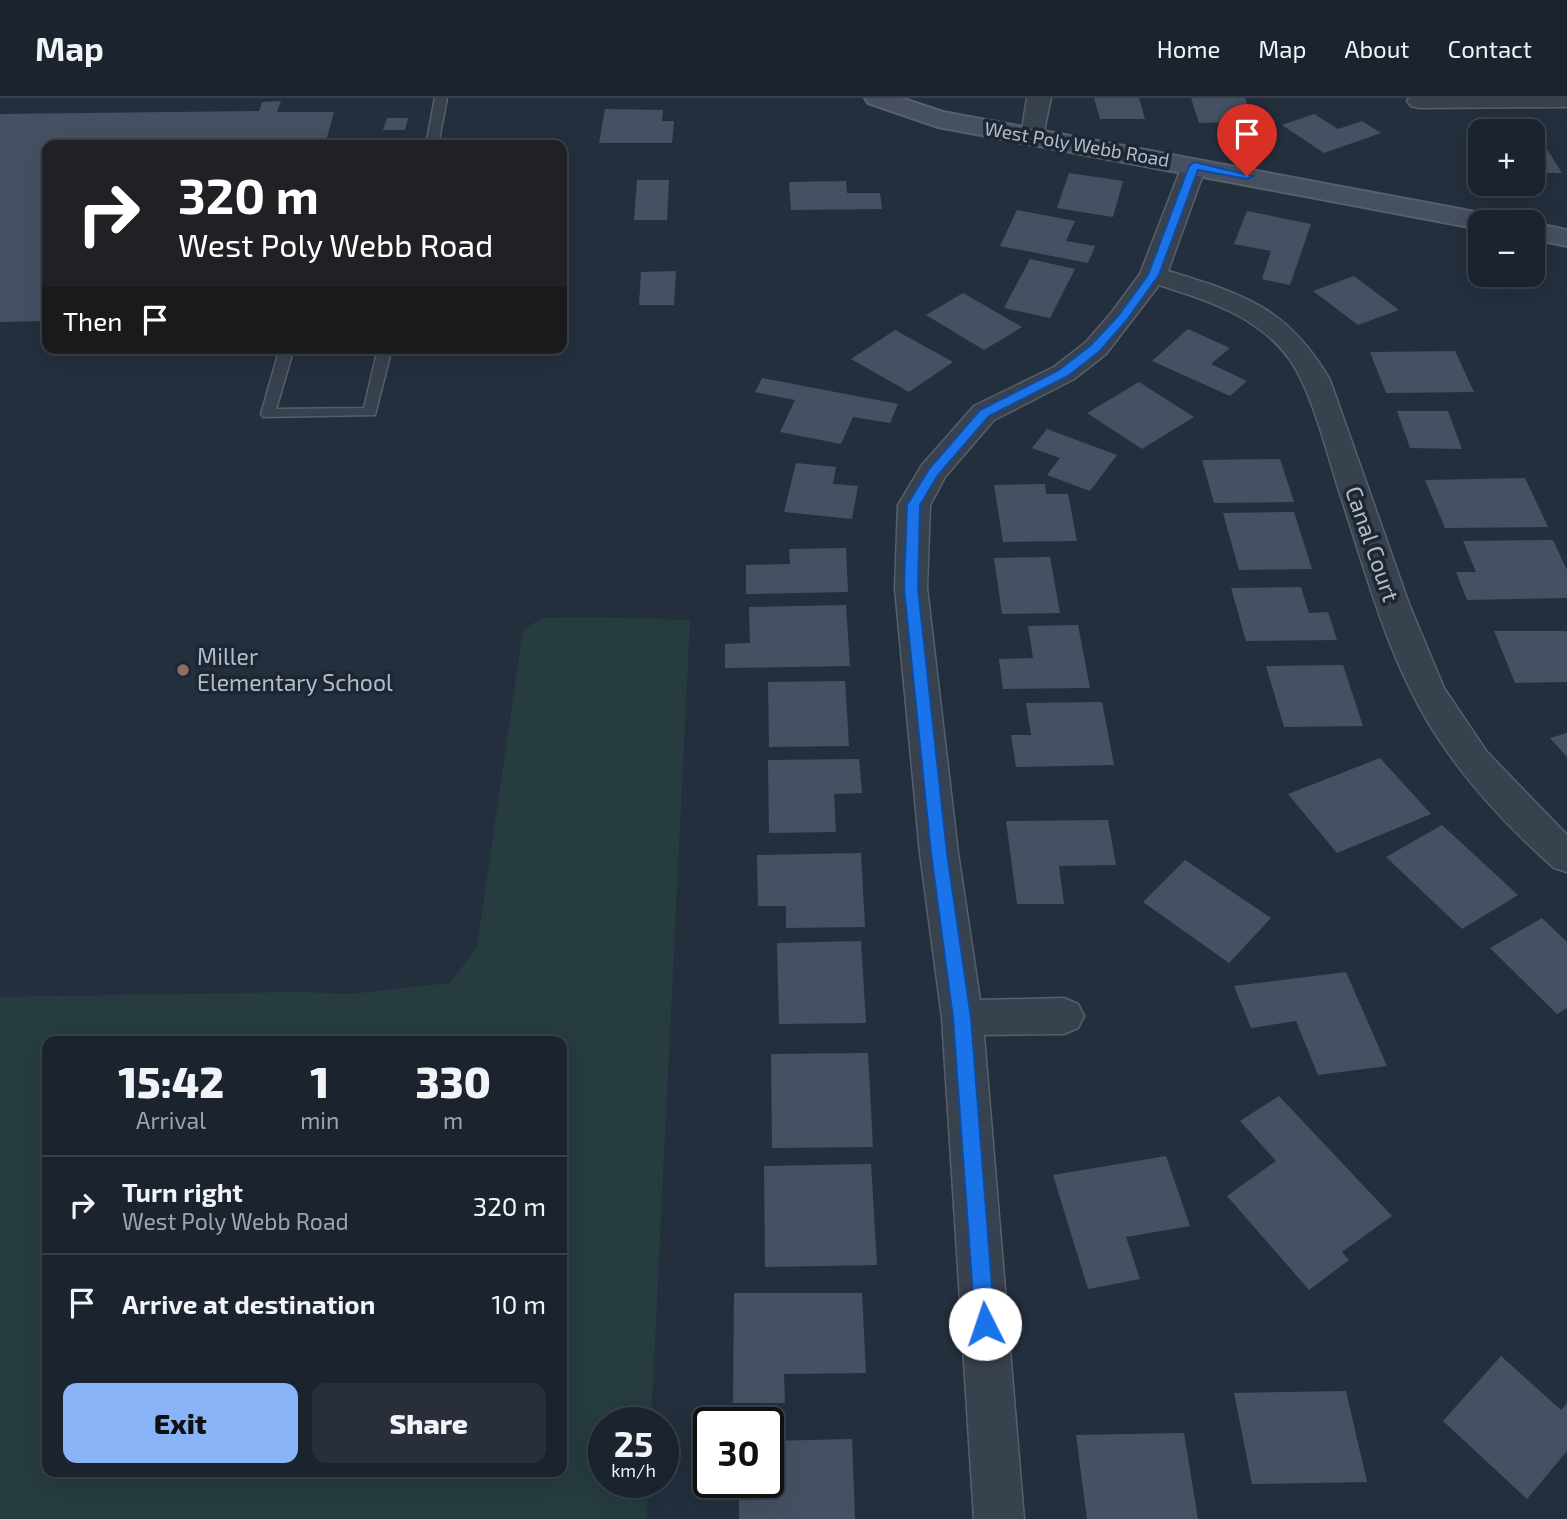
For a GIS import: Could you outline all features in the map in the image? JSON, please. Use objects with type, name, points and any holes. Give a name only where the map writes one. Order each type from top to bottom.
[{"type":"street","name":"West Poly Webb Road","points":[[877,98],[937,119],[1468,219]]},
{"type":"street","points":[[1033,135],[1039,110],[1038,98]]},
{"type":"street","points":[[1419,101],[1565,100]]},
{"type":"street","points":[[999,1519],[962,1018],[939,853],[911,588],[914,505],[933,472],[984,413],[1064,373],[1096,348],[1153,275],[1194,166]]},
{"type":"street","points":[[1545,234],[1567,238]]},
{"type":"street","name":"Canal Court","points":[[1153,275],[1219,295],[1257,314],[1303,353],[1316,380],[1391,601],[1424,681],[1448,725],[1479,768],[1543,836],[1567,856]]},
{"type":"street","points":[[962,1018],[1064,1016]]},
{"type":"lane","points":[[433,140],[441,98]]},
{"type":"lane","points":[[285,354],[268,414],[370,412],[384,354]]},
{"type":"green space","points":[[542,618],[690,620],[652,1407],[588,1407],[588,1498],[648,1498],[647,1519],[0,1519],[0,997],[301,992],[350,994],[450,983],[477,947],[523,630]]},
{"type":"building","points":[[1094,98],[1139,98],[1145,119],[1100,119]]},
{"type":"building","points":[[1191,98],[1245,98],[1250,111],[1234,111],[1239,122],[1199,123]]},
{"type":"building","points":[[281,101],[277,112],[334,112],[326,140],[42,140],[42,321],[0,322],[0,114],[259,111],[262,102]]},
{"type":"building","points":[[605,109],[663,110],[662,121],[674,121],[672,143],[599,143]]},
{"type":"building","points":[[1314,114],[1338,129],[1362,121],[1381,133],[1324,153],[1282,125]]},
{"type":"building","points":[[387,118],[408,118],[405,130],[383,130]]},
{"type":"building","points":[[1545,146],[1562,173],[1545,173]]},
{"type":"building","points":[[1069,173],[1123,181],[1113,217],[1057,208]]},
{"type":"building","points":[[637,180],[669,180],[667,220],[634,220]]},
{"type":"building","points":[[846,181],[847,193],[880,193],[882,209],[791,210],[789,182]]},
{"type":"building","points":[[1017,210],[1075,221],[1066,241],[1095,246],[1088,263],[1000,246]]},
{"type":"building","points":[[1247,211],[1311,224],[1290,285],[1262,279],[1271,251],[1234,244]]},
{"type":"building","points":[[1030,259],[1075,269],[1050,318],[1004,308]]},
{"type":"building","points":[[676,271],[674,305],[639,305],[641,272]]},
{"type":"building","points":[[1354,276],[1399,310],[1358,325],[1313,291]]},
{"type":"building","points":[[963,293],[1022,327],[984,350],[926,315]]},
{"type":"building","points":[[1188,329],[1230,348],[1211,364],[1247,381],[1230,396],[1152,361]]},
{"type":"building","points":[[895,330],[953,362],[909,392],[851,359]]},
{"type":"building","points":[[1455,351],[1474,392],[1386,393],[1370,352]]},
{"type":"building","points":[[762,378],[898,404],[890,423],[853,417],[841,444],[780,432],[795,400],[755,392]]},
{"type":"building","points":[[1139,382],[1194,417],[1142,449],[1087,413]]},
{"type":"building","points":[[1397,411],[1448,411],[1462,449],[1410,448]]},
{"type":"building","points":[[1047,429],[1117,455],[1090,491],[1047,475],[1060,458],[1032,448]]},
{"type":"building","points":[[1280,459],[1294,502],[1214,503],[1202,460]]},
{"type":"building","points":[[796,463],[836,467],[833,484],[858,486],[852,519],[784,512]]},
{"type":"building","points":[[1525,478],[1548,527],[1445,528],[1425,480]]},
{"type":"building","points":[[1045,484],[1046,494],[1068,494],[1077,541],[1003,542],[994,485]]},
{"type":"building","points":[[1294,512],[1312,569],[1239,570],[1223,513]]},
{"type":"building","points":[[1553,540],[1567,570],[1567,598],[1467,600],[1456,572],[1476,572],[1463,541]]},
{"type":"building","points":[[846,548],[848,592],[746,594],[746,565],[790,564],[789,549]]},
{"type":"building","points":[[1050,557],[1060,613],[1002,614],[994,558]]},
{"type":"building","points":[[1301,587],[1309,613],[1328,612],[1337,640],[1246,641],[1231,588]]},
{"type":"building","points":[[846,605],[850,666],[725,668],[725,644],[750,643],[749,607]]},
{"type":"building","points":[[1078,625],[1090,688],[1003,689],[999,659],[1033,658],[1028,626]]},
{"type":"building","points":[[1494,631],[1567,631],[1567,682],[1515,683]]},
{"type":"building","points":[[1343,665],[1363,726],[1284,727],[1266,666]]},
{"type":"building","points":[[845,681],[849,746],[769,747],[768,682]]},
{"type":"building","points":[[1102,702],[1114,765],[1016,767],[1011,735],[1031,735],[1026,703]]},
{"type":"building","points":[[1567,733],[1567,757],[1550,738]]},
{"type":"building","points":[[1380,758],[1431,814],[1337,853],[1288,794]]},
{"type":"building","points":[[859,759],[862,793],[834,794],[836,832],[769,833],[768,760]]},
{"type":"building","points":[[1108,820],[1116,865],[1059,866],[1064,904],[1017,904],[1006,821]]},
{"type":"building","points":[[1442,825],[1518,895],[1462,929],[1386,857]]},
{"type":"building","points":[[861,853],[865,927],[786,928],[786,906],[758,906],[757,855]]},
{"type":"building","points":[[1185,860],[1271,918],[1229,963],[1143,902]]},
{"type":"building","points":[[1542,918],[1567,942],[1567,1008],[1557,1014],[1490,948]]},
{"type":"building","points":[[861,941],[866,1023],[779,1024],[777,943]]},
{"type":"building","points":[[1346,972],[1387,1066],[1318,1075],[1296,1021],[1251,1028],[1234,986]]},
{"type":"building","points":[[868,1053],[873,1147],[772,1148],[771,1054]]},
{"type":"building","points":[[1279,1096],[1392,1216],[1342,1252],[1349,1260],[1309,1290],[1227,1196],[1276,1161],[1240,1121]]},
{"type":"building","points":[[1166,1156],[1190,1226],[1126,1237],[1140,1279],[1088,1289],[1053,1175]]},
{"type":"building","points":[[871,1164],[877,1265],[765,1267],[764,1166]]},
{"type":"building","points":[[734,1293],[862,1293],[866,1373],[784,1374],[785,1403],[733,1403]]},
{"type":"building","points":[[1501,1356],[1561,1410],[1567,1403],[1567,1451],[1527,1499],[1443,1421]]},
{"type":"building","points":[[1346,1391],[1367,1482],[1252,1484],[1234,1393]]},
{"type":"building","points":[[1184,1433],[1198,1519],[1087,1519],[1076,1435]]},
{"type":"building","points":[[852,1439],[855,1519],[739,1519],[739,1498],[784,1498],[784,1441]]},
{"type":"place","name":"Miller Elementary School","points":[[183,670]]},
{"type":"route","points":[[985,1324],[962,1018],[939,853],[911,588],[914,505],[933,472],[984,413],[1064,373],[1096,348],[1122,318],[1153,275],[1194,166],[1247,176]]}]
